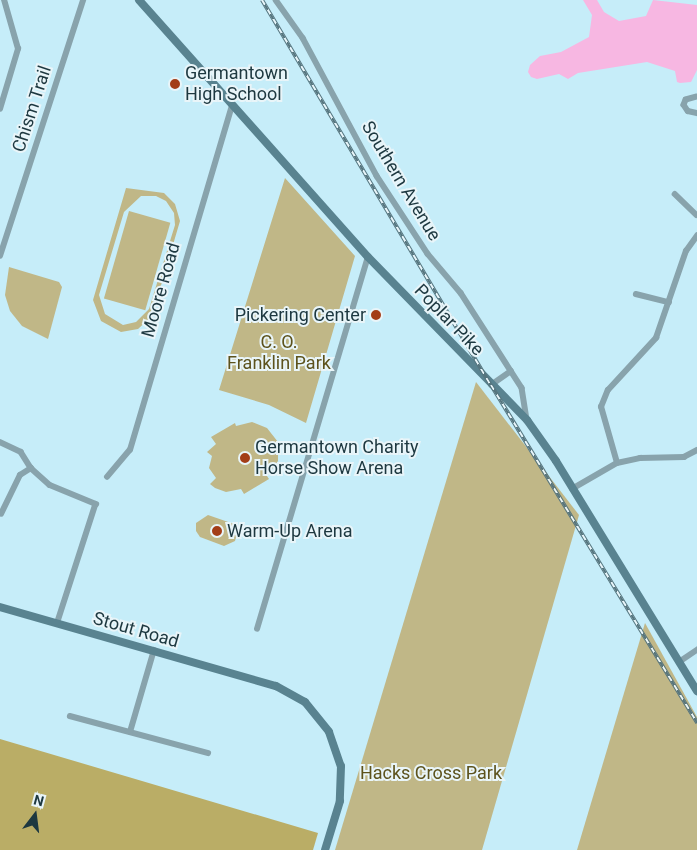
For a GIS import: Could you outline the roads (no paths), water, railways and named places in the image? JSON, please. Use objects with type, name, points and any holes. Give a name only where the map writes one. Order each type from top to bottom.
[{"type":"main road","name":"Poplar Pike","points":[[139,0],[368,256],[527,420],[697,691]]},
{"type":"main road","name":"Stout Road","points":[[0,606],[264,682],[286,690],[305,702],[325,725],[337,748],[342,790],[325,850]]},
{"type":"street","points":[[0,109],[18,49],[4,0]]},
{"type":"street","name":"Chism Trail","points":[[0,256],[83,0]]},
{"type":"street","name":"Southern Avenue","points":[[276,0],[304,38],[335,101],[382,183],[428,254],[461,293],[522,388],[527,420]]},
{"type":"street","points":[[697,97],[686,100],[684,105],[688,111],[697,113]]},
{"type":"street","name":"Moore Road","points":[[107,477],[130,450],[232,106]]},
{"type":"street","points":[[675,194],[697,215]]},
{"type":"street","points":[[617,463],[601,407],[608,390],[656,338],[686,251],[697,236]]},
{"type":"street","points":[[257,629],[368,256]]},
{"type":"street","points":[[636,294],[669,302]]},
{"type":"street","points":[[491,385],[511,371]]},
{"type":"street","points":[[0,442],[21,452],[31,468],[50,485],[96,504],[58,622]]},
{"type":"street","points":[[572,489],[617,463],[640,458],[670,459],[697,450]]},
{"type":"street","points":[[1,514],[20,475],[31,468]]},
{"type":"street","points":[[130,732],[154,650]]},
{"type":"street","points":[[679,662],[697,650]]},
{"type":"street","points":[[70,716],[208,753]]},
{"type":"railway","points":[[262,0],[491,385],[697,723]]},
{"type":"place","name":"Germantown High School","points":[[175,84]]},
{"type":"place","name":"Pickering Center","points":[[376,315]]},
{"type":"place","name":"Germantown Charity Horse Show Arena","points":[[245,458]]},
{"type":"place","name":"Warm-Up Arena","points":[[217,531]]},
{"type":"park label","name":"C. O. Franklin Park","points":[[279,353]]},
{"type":"park label","name":"Hacks Cross Park","points":[[431,773]]}]
